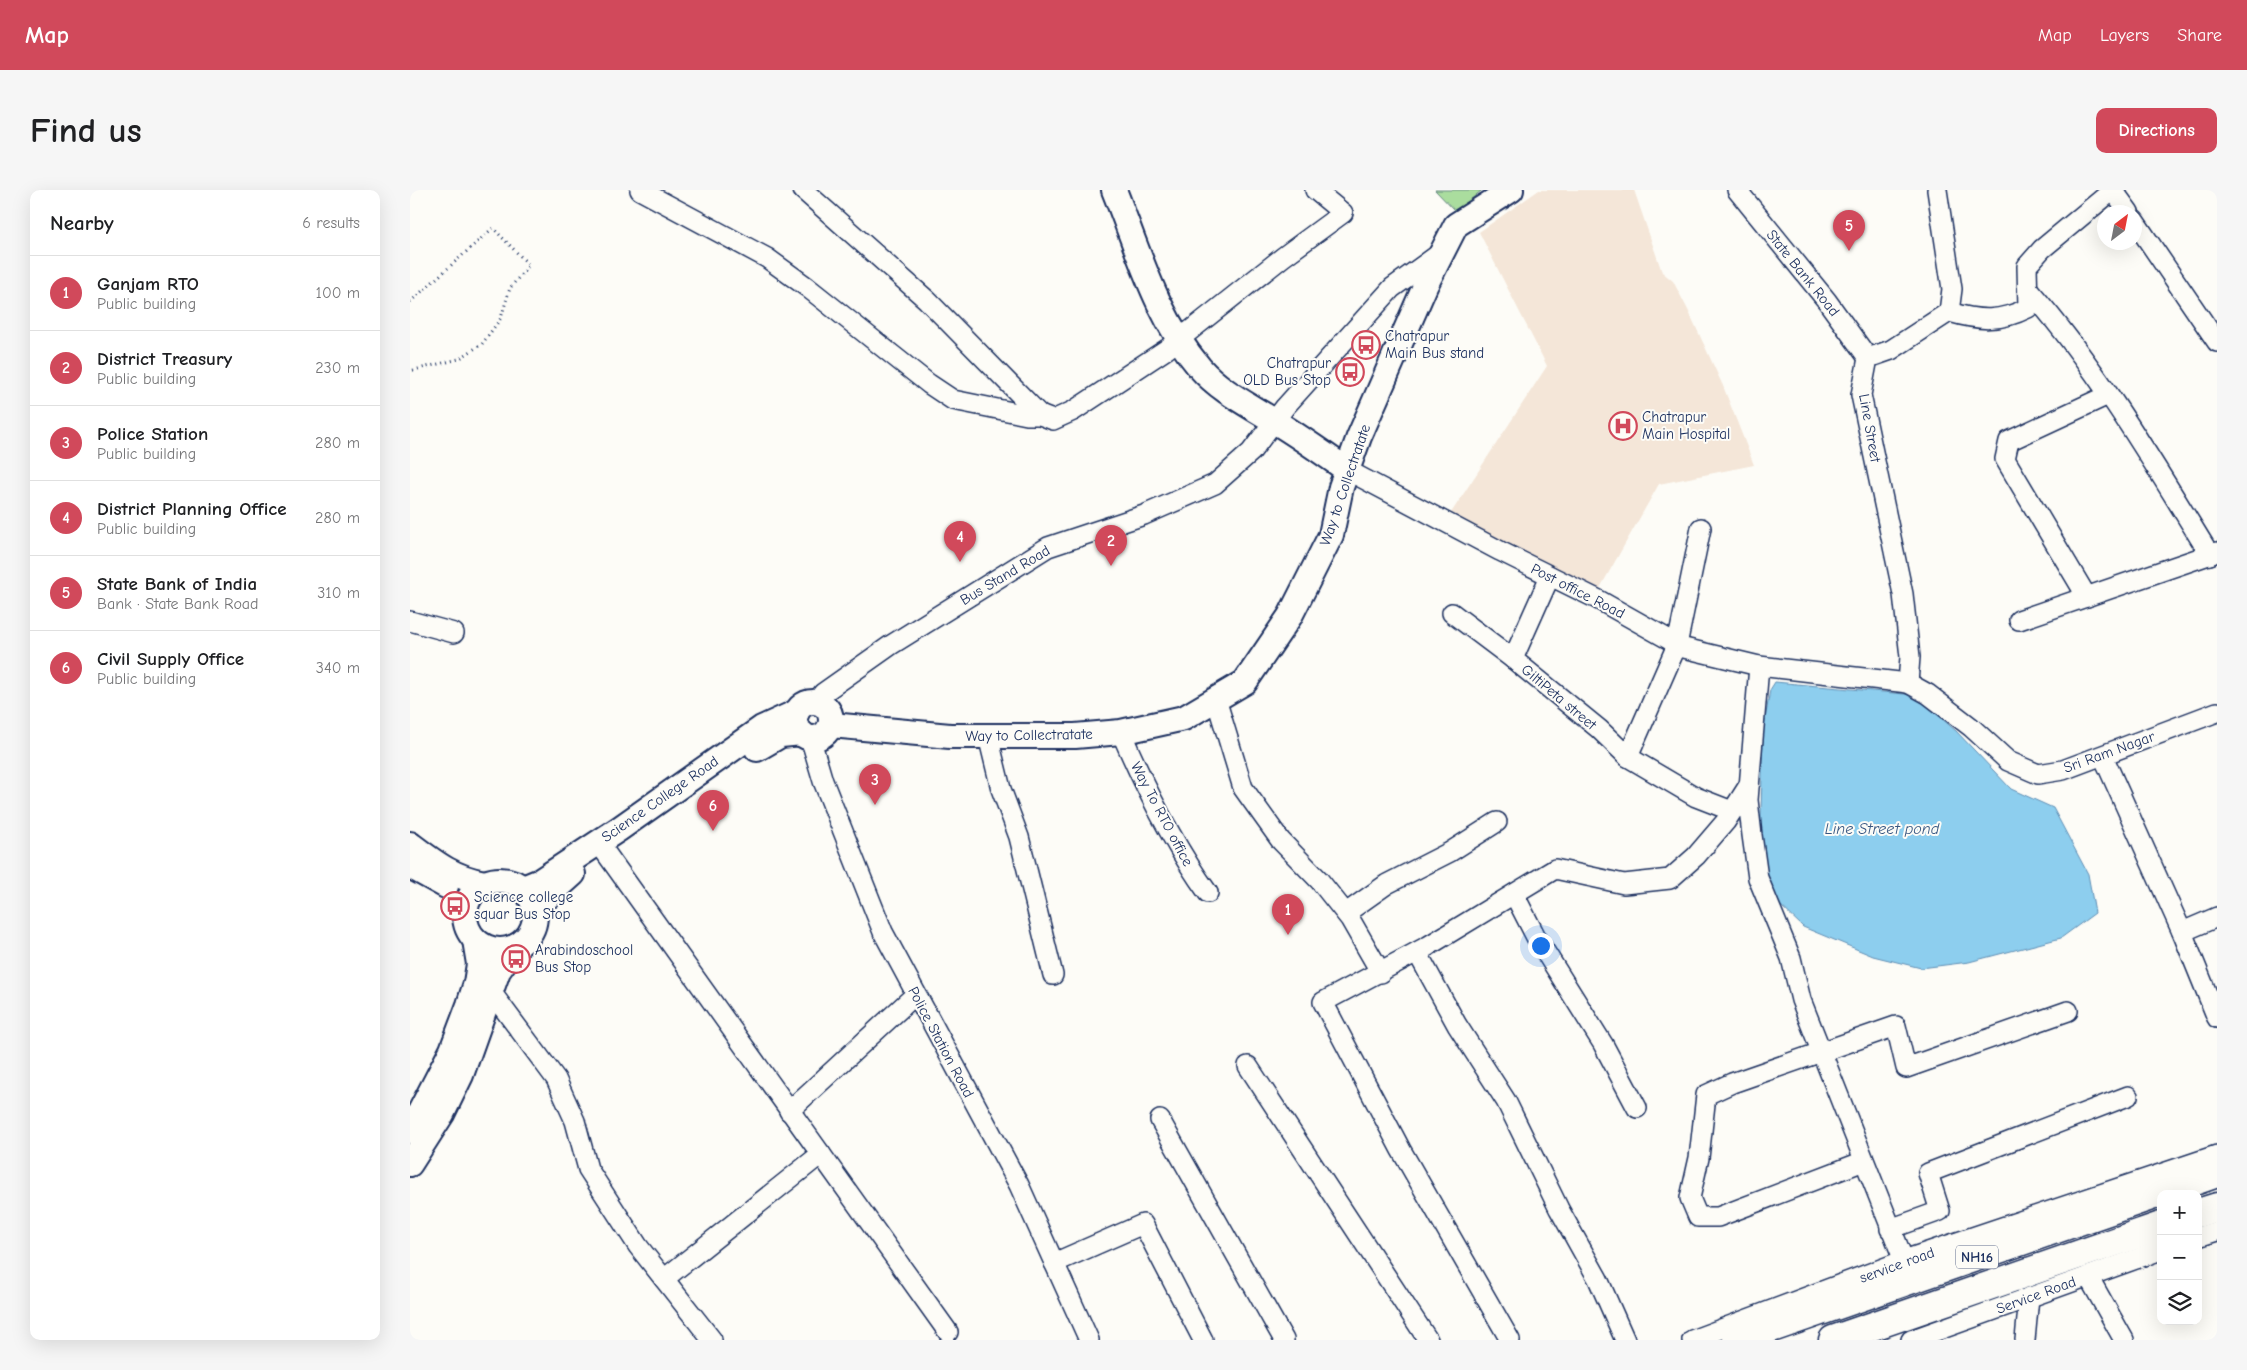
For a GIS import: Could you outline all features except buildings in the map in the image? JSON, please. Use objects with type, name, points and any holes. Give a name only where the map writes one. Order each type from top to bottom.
[{"type":"highway","name":"NH16","points":[[1737,1340],[2217,1173]]},
{"type":"highway","points":[[2202,1213],[2217,1207]]},
{"type":"highway","name":"NH16","points":[[1833,1340],[2157,1227]]},
{"type":"main road","name":"Post office Road","points":[[1114,190],[1146,277],[1166,320],[1201,369],[1228,393],[1275,421],[1347,470]]},
{"type":"main road","name":"Way to Collectratate","points":[[806,721],[827,708],[831,725],[950,736],[1074,736],[1122,732],[1184,718],[1245,682],[1290,616],[1331,535],[1341,487],[1347,470],[1394,355],[1456,225],[1511,190]]},
{"type":"main road","name":"Science College Road","points":[[523,888],[540,881],[602,847],[743,757],[806,721]]},
{"type":"main road","points":[[410,844],[428,858],[464,879],[485,882],[505,880],[523,888],[531,897],[535,908],[536,920],[532,931],[525,941],[515,947],[503,950],[492,949],[475,940]]},
{"type":"main road","name":"Science College Road","points":[[535,908],[602,847]]},
{"type":"main road","points":[[410,866],[455,891],[466,903]]},
{"type":"main road","points":[[410,1131],[452,1050],[476,983],[478,964],[475,940],[465,922],[466,903],[471,894],[485,882]]},
{"type":"main road","points":[[410,1164],[442,1114],[461,1075],[492,993],[498,971],[515,947]]},
{"type":"street","points":[[640,190],[767,258],[807,287],[921,379],[953,400],[1027,415],[1040,415],[1053,420],[1073,411],[1167,349],[1343,213],[1315,190]]},
{"type":"street","points":[[803,190],[927,300],[1040,415]]},
{"type":"street","name":"State Bank Road","points":[[1737,190],[1827,301],[1868,358]]},
{"type":"street","points":[[1938,190],[1952,289],[1949,312]]},
{"type":"street","points":[[1868,358],[1891,350],[1949,312],[1981,320],[2009,318],[2028,308],[2027,266],[2042,249],[2113,190],[2124,205]]},
{"type":"street","points":[[2142,232],[2217,342]]},
{"type":"street","name":"Bus Stand Road","points":[[806,721],[824,693],[891,645],[1048,547],[1144,516],[1215,484],[1250,452],[1285,407],[1392,288],[1443,250]]},
{"type":"street","points":[[2018,620],[2213,553],[2053,317],[2029,290]]},
{"type":"street","name":"Line Street","points":[[1868,358],[1862,395],[1903,594],[1910,656],[1908,683]]},
{"type":"street","points":[[2087,596],[2005,459],[2009,441],[2108,396]]},
{"type":"street","name":"Post office Road","points":[[1347,470],[1442,521],[1596,599],[1677,645],[1759,666],[1908,683]]},
{"type":"street","points":[[1628,757],[1677,645],[1701,528]]},
{"type":"street","name":"GiltiPeta street","points":[[1550,576],[1513,659],[1598,729],[1628,757],[1696,796],[1732,811]]},
{"type":"street","points":[[1452,613],[1513,659]]},
{"type":"street","points":[[410,620],[454,633]]},
{"type":"street","points":[[1759,666],[1748,800],[1758,878],[1790,958],[1800,1000],[1904,1261]]},
{"type":"street","name":"Sri Ram Nagar","points":[[1908,683],[1928,694],[1971,727],[2008,761],[2038,774],[2063,770],[2217,712]]},
{"type":"street","points":[[1216,699],[1243,788],[1281,841],[1319,880],[1346,913],[1381,973]]},
{"type":"street","name":"Police Station Road","points":[[806,721],[823,781],[883,932],[915,996],[1019,1185],[1089,1340]]},
{"type":"street","name":"Way To RTO office","points":[[1122,732],[1161,818],[1191,869],[1208,893]]},
{"type":"street","points":[[988,736],[1001,788],[1019,837],[1053,975]]},
{"type":"street","points":[[2103,756],[2182,932],[2217,1018]]},
{"type":"street","points":[[1510,1340],[1420,1184],[1323,1002],[1381,973],[1555,869],[1624,884],[1670,879],[1696,856],[1732,811],[1749,785]]},
{"type":"street","points":[[1346,913],[1387,884],[1450,852],[1497,822]]},
{"type":"street","points":[[602,847],[948,1332]]},
{"type":"street","points":[[1514,894],[1536,937],[1603,1044],[1637,1108]]},
{"type":"street","points":[[2182,932],[2217,918]]},
{"type":"street","points":[[1417,952],[1457,1025],[1506,1101],[1559,1209],[1598,1279],[1625,1340]]},
{"type":"street","points":[[492,993],[556,1079],[574,1121],[588,1169],[638,1246],[712,1340]]},
{"type":"street","points":[[790,1111],[915,996]]},
{"type":"street","points":[[1864,1161],[1718,1217],[1698,1216],[1690,1198],[1699,1158],[1706,1095],[1732,1082],[1896,1026],[1906,1068],[2068,1011]]},
{"type":"street","points":[[1248,1066],[1428,1340]]},
{"type":"street","points":[[1890,1229],[1940,1211],[1928,1173],[2128,1096]]},
{"type":"street","points":[[1160,1120],[1284,1340]]},
{"type":"street","points":[[664,1279],[821,1154]]},
{"type":"street","name":"service road","points":[[1692,1340],[1904,1261],[2217,1155]]},
{"type":"street","points":[[1054,1263],[1143,1224],[1203,1340]]},
{"type":"street","points":[[2202,1236],[2217,1231]]},
{"type":"street","name":"Service Road","points":[[1911,1340],[2157,1251]]},
{"type":"street","points":[[2088,1276],[2124,1340]]},
{"type":"street","points":[[2024,1340],[2029,1297]]},
{"type":"path","points":[[410,302],[493,228],[529,265],[510,288],[501,318],[482,344],[459,358],[410,370]]},
{"type":"shaded area","name":"Chatrapur Main Hospital","points":[[1539,190],[1634,190],[1662,272],[1673,281],[1689,312],[1723,386],[1754,465],[1659,484],[1596,595],[1449,516],[1547,366],[1479,232]]},
{"type":"green space","points":[[1435,190],[1482,190],[1456,212]]},
{"type":"water","name":"Line Street pond","points":[[1775,682],[1915,695],[1956,731],[2011,789],[2053,808],[2088,874],[2095,913],[2061,938],[1969,962],[1921,968],[1873,956],[1803,927],[1778,903],[1760,855],[1763,732],[1770,690]]},
{"type":"place","name":"State Bank of India","points":[[1849,251]]},
{"type":"place","name":"Chatrapur Main Bus stand","points":[[1366,345]]},
{"type":"place","name":"Chatrapur OLD Bus Stop","points":[[1350,372]]},
{"type":"place","name":"Chatrapur Main Hospital","points":[[1623,426]]},
{"type":"place","name":"District Planning Office","points":[[960,562]]},
{"type":"place","name":"District Treasury","points":[[1111,566]]},
{"type":"place","name":"Police Station","points":[[875,805]]},
{"type":"place","name":"Civil Supply Office","points":[[713,831]]},
{"type":"place","name":"Science college squar Bus Stop","points":[[455,906]]},
{"type":"place","name":"Ganjam RTO","points":[[1288,935]]},
{"type":"place","name":"Arabindoschool Bus Stop","points":[[516,959]]}]
